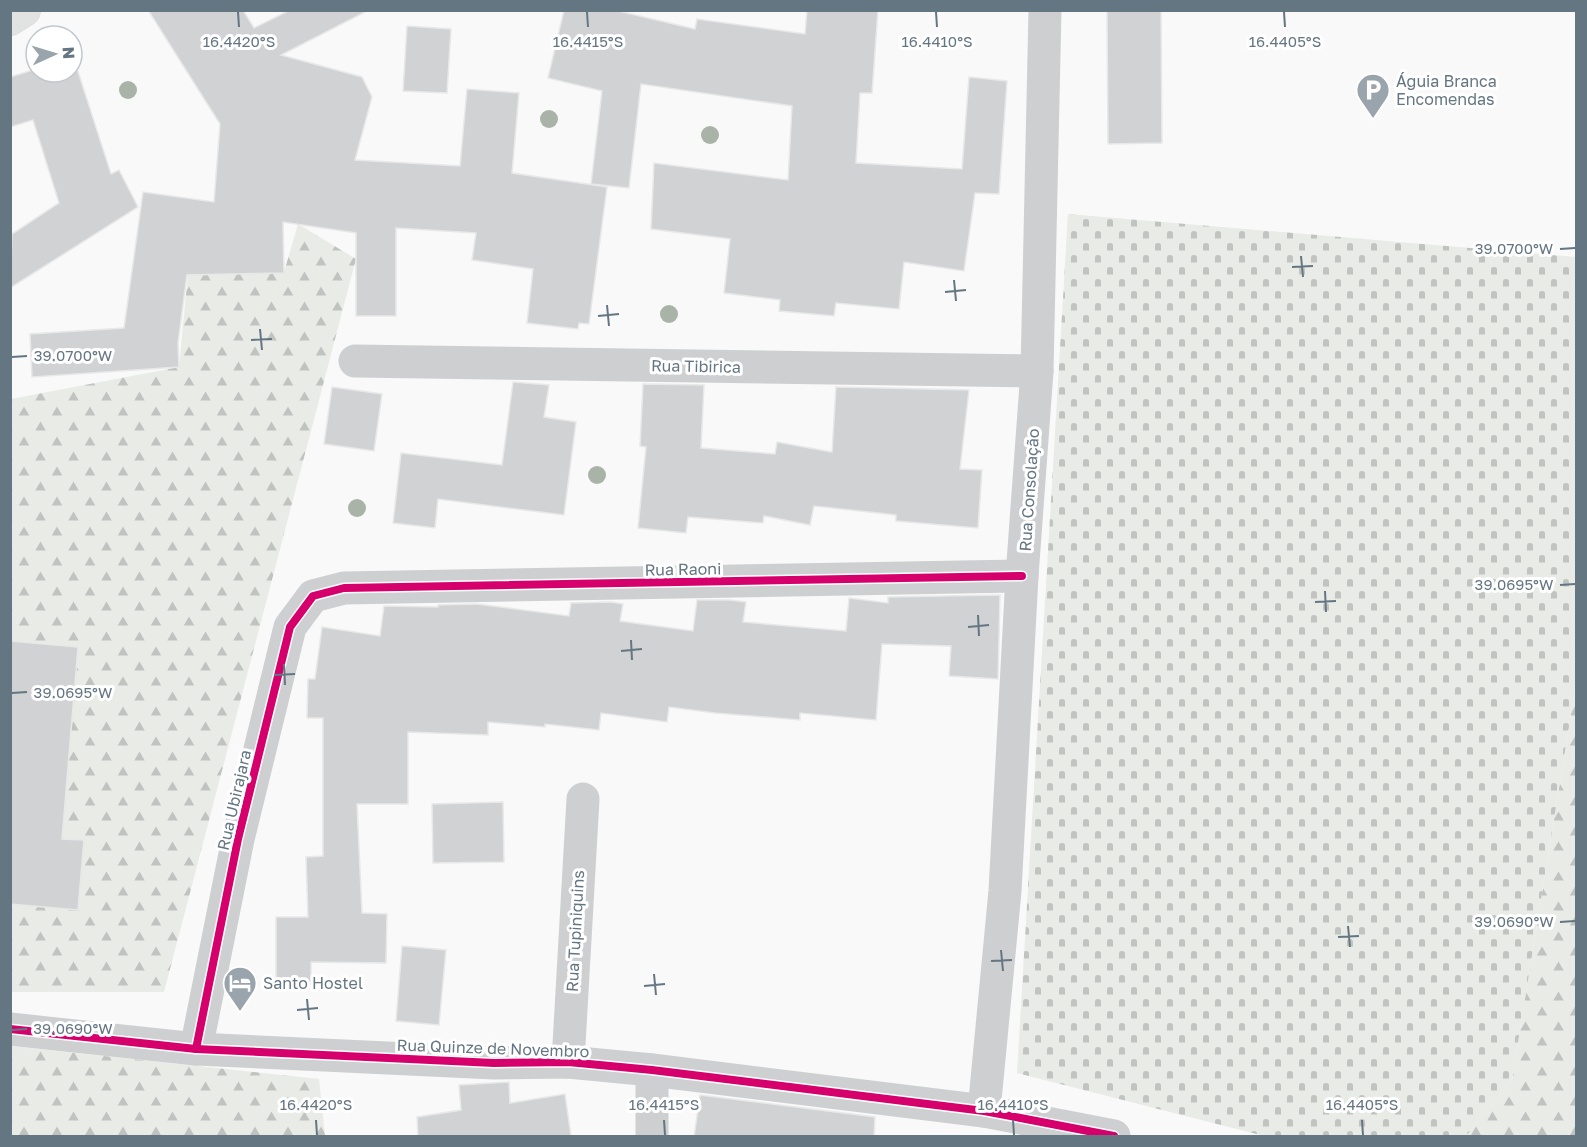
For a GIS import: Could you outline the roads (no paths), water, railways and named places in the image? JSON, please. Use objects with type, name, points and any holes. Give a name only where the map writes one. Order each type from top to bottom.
[{"type":"main road","points":[[10,19],[24,10]]},
{"type":"street","name":"Rua Consolação","points":[[984,1111],[1005,891],[1022,576],[1037,371],[1045,10]]},
{"type":"street","name":"Rua Tibirica","points":[[355,361],[1037,371]]},
{"type":"street","name":"Rua Raoni","points":[[344,588],[1022,576]]},
{"type":"street","name":"Rua Ubirajara","points":[[196,1049],[238,839],[290,627],[313,596],[344,588]]},
{"type":"street","name":"Rua Tupiniquins","points":[[568,1062],[583,799]]},
{"type":"street","name":"Rua Quinze de Novembro","points":[[10,1029],[196,1049],[494,1063],[568,1062],[652,1070],[984,1111],[1114,1137]]},
{"type":"street","points":[[652,1070],[652,1137]]},
{"type":"place","name":"Águia Branca Encomendas","points":[[1373,119]]},
{"type":"place","name":"Santo Hostel","points":[[240,1012]]}]
